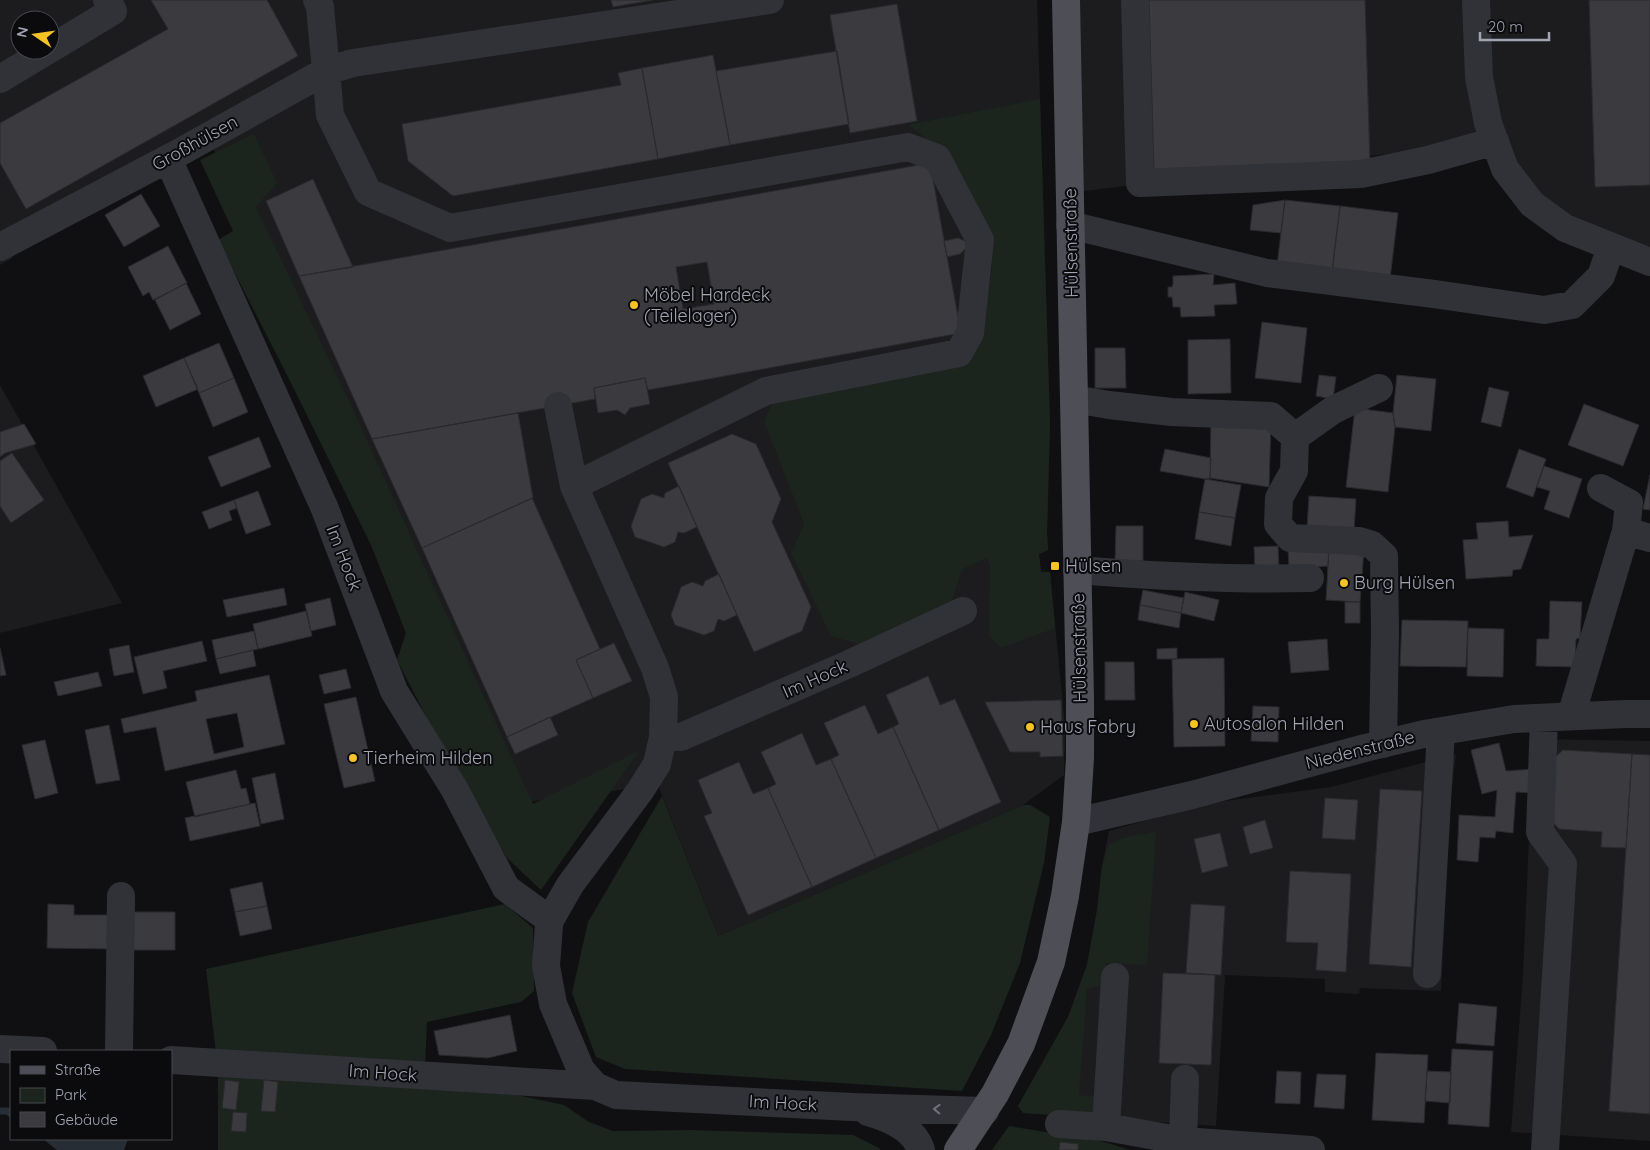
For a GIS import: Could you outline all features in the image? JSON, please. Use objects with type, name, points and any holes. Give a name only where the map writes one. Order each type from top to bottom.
[{"type":"main road","name":"Hülsenstraße","points":[[958,1150],[985,1111],[1021,1044],[1051,962],[1065,896],[1076,822],[1080,738],[1066,0]]},
{"type":"street","points":[[60,43],[113,12],[107,0]]},
{"type":"street","points":[[317,0],[320,7],[330,115],[368,192],[450,228],[908,147],[937,158],[980,240],[970,333],[958,354],[766,391],[574,486]]},
{"type":"street","name":"Großhülsen","points":[[0,247],[326,72],[353,63],[770,0]]},
{"type":"street","points":[[1136,0],[1140,183],[1361,174],[1428,160],[1495,141]]},
{"type":"street","points":[[1476,0],[1479,77],[1488,123],[1505,169],[1532,204],[1565,228],[1650,262]]},
{"type":"street","points":[[0,78],[30,60]]},
{"type":"street","name":"Im Hock","points":[[173,170],[325,509],[394,692],[455,790],[506,888],[550,920]]},
{"type":"street","points":[[1070,225],[1268,273],[1544,310],[1572,305],[1601,276],[1611,247]]},
{"type":"street","points":[[1295,437],[1333,410],[1379,388]]},
{"type":"street","points":[[1074,399],[1109,406],[1171,412],[1272,416],[1295,437],[1294,471],[1279,498],[1278,524],[1290,538],[1359,542],[1372,545],[1384,556],[1383,744]]},
{"type":"street","points":[[558,406],[574,486],[655,668],[664,697],[663,737],[657,764],[640,791],[570,885],[550,920],[546,966],[554,1004],[581,1070],[595,1086]]},
{"type":"street","points":[[1571,716],[1638,534],[1629,503],[1601,488]]},
{"type":"street","points":[[1077,570],[1170,577],[1310,578]]},
{"type":"street","name":"Im Hock","points":[[663,737],[681,737],[850,664],[963,611]]},
{"type":"street","name":"Niedenstraße","points":[[1076,822],[1192,795],[1383,744],[1441,732],[1514,719],[1650,714]]},
{"type":"street","points":[[1544,718],[1540,832],[1563,864],[1544,1150]]},
{"type":"street","points":[[1427,974],[1441,732]]},
{"type":"street","points":[[119,1050],[121,896]]},
{"type":"street","points":[[1106,1127],[1115,977]]},
{"type":"street","points":[[0,1048],[29,1050]]},
{"type":"street","name":"Im Hock","points":[[172,1060],[595,1086],[616,1095],[852,1107],[985,1111]]},
{"type":"street","points":[[1183,1141],[1185,1079]]},
{"type":"street","name":"Im Hock","points":[[852,1107],[886,1117],[914,1135],[922,1150]]},
{"type":"street","points":[[1060,1124],[1106,1127],[1183,1141],[1311,1150]]},
{"type":"shaded area","points":[[0,0],[1037,0],[1050,424],[1048,550],[1039,554],[1041,572],[1050,572],[1065,726],[1064,775],[1023,805],[718,936],[658,785],[504,805],[212,146],[1,235],[13,258],[0,265]]},
{"type":"shaded area","points":[[1055,0],[1650,0],[1650,255],[1533,212],[1485,142],[1076,192]]},
{"type":"shaded area","points":[[0,385],[122,603],[0,633]]},
{"type":"shaded area","points":[[1537,739],[1650,741],[1650,1141],[1511,1132],[1523,975],[1531,793]]},
{"type":"shaded area","points":[[1456,754],[1451,796],[1441,991],[1360,988],[1359,994],[1325,992],[1325,979],[1225,975],[1216,1126],[1023,1113],[1018,1106],[1068,1017],[1087,965],[1109,831],[1203,804],[1331,787]]},
{"type":"shaded area","points":[[44,1140],[128,1140],[124,1150],[57,1150]]},
{"type":"green space","points":[[1040,99],[1050,424],[1048,550],[1039,554],[1041,572],[1050,572],[1055,628],[1001,648],[989,636],[990,565],[987,558],[962,569],[951,602],[858,644],[831,636],[791,553],[804,524],[764,421],[772,404],[971,362],[984,317],[992,270],[991,239],[946,153],[908,125]]},
{"type":"green space","points":[[254,134],[277,183],[256,207],[349,401],[533,804],[639,751],[541,890],[507,858],[448,759],[397,660],[406,633],[371,545],[218,240],[233,231],[200,160]]},
{"type":"green space","points":[[662,796],[718,936],[1023,805],[1030,805],[1050,817],[1044,863],[1020,963],[991,1035],[962,1091],[625,1069],[596,1057],[572,993],[588,922]]},
{"type":"green space","points":[[1156,832],[1147,965],[1106,963],[1104,984],[1087,989],[1079,1095],[1100,1097],[1101,1118],[1023,1113],[1018,1106],[1068,1017],[1087,965],[1097,910],[1102,866],[1109,845],[1122,838]]},
{"type":"green space","points":[[505,904],[533,928],[534,991],[521,1002],[427,1022],[425,1066],[216,1053],[206,969]]},
{"type":"green space","points":[[218,1072],[517,1095],[564,1105],[589,1122],[613,1131],[691,1130],[853,1135],[880,1150],[218,1150]]},
{"type":"green space","points":[[1009,1126],[1101,1141],[1130,1150],[992,1150]]},
{"type":"building","points":[[151,0],[267,0],[298,56],[26,209],[0,163],[0,123],[168,29]]},
{"type":"building","points":[[611,0],[653,0],[613,7]]},
{"type":"building","points":[[1149,0],[1365,0],[1370,163],[1154,170]]},
{"type":"building","points":[[1589,0],[1650,0],[1650,185],[1595,187]]},
{"type":"building","points":[[897,4],[917,121],[850,133],[830,15]]},
{"type":"building","points":[[837,51],[849,124],[730,145],[716,71]]},
{"type":"building","points":[[713,55],[730,145],[658,159],[642,68]]},
{"type":"building","points":[[642,68],[658,159],[453,196],[408,161],[402,124],[621,85],[618,73]]},
{"type":"building","name":"Möbel Hardeck (Teilelager)","points":[[930,163],[961,333],[648,390],[645,378],[594,388],[595,399],[372,439],[299,276]]},
{"type":"building","points":[[313,179],[353,267],[299,276],[266,201]]},
{"type":"building","points":[[141,194],[160,226],[124,247],[105,215]]},
{"type":"building","points":[[1285,200],[1281,233],[1250,230],[1253,205]]},
{"type":"building","points":[[1285,200],[1340,206],[1332,272],[1277,265]]},
{"type":"building","points":[[1340,206],[1398,213],[1390,279],[1332,272]]},
{"type":"building","points":[[958,238],[965,241],[967,247],[960,254],[947,257],[944,241]]},
{"type":"building","points":[[168,246],[187,283],[153,300],[149,292],[143,296],[128,267]]},
{"type":"building","points":[[707,262],[714,304],[683,309],[676,267]]},
{"type":"building","points":[[1214,274],[1213,285],[1235,283],[1237,304],[1214,305],[1215,316],[1181,317],[1180,307],[1173,307],[1172,297],[1168,297],[1168,287],[1172,287],[1173,276]]},
{"type":"building","points":[[186,283],[201,314],[170,330],[155,300]]},
{"type":"building","points":[[1262,322],[1307,328],[1301,383],[1255,378]]},
{"type":"building","points":[[1230,339],[1231,393],[1188,394],[1188,340]]},
{"type":"building","points":[[219,343],[234,378],[199,393],[184,358]]},
{"type":"building","points":[[1095,348],[1125,348],[1126,388],[1095,388]]},
{"type":"building","points":[[184,358],[198,389],[156,407],[143,376]]},
{"type":"building","points":[[1319,375],[1336,377],[1333,399],[1316,396]]},
{"type":"building","points":[[1397,375],[1436,379],[1431,431],[1395,427],[1393,413]]},
{"type":"building","points":[[234,378],[248,412],[213,427],[199,393]]},
{"type":"building","points":[[645,378],[650,404],[630,408],[625,415],[617,410],[598,413],[594,388]]},
{"type":"building","points":[[1489,387],[1509,392],[1501,427],[1481,422]]},
{"type":"building","points":[[1584,404],[1639,425],[1623,466],[1568,445]]},
{"type":"building","points":[[1355,408],[1393,413],[1395,427],[1388,492],[1346,487]]},
{"type":"building","points":[[518,413],[533,498],[422,548],[372,439]]},
{"type":"building","points":[[1211,420],[1271,422],[1269,487],[1210,478]]},
{"type":"building","points":[[24,424],[36,444],[5,453],[0,457],[0,432]]},
{"type":"building","points":[[732,434],[756,444],[781,499],[772,522],[811,607],[802,631],[754,652],[668,463]]},
{"type":"building","points":[[259,437],[271,467],[221,487],[208,457]]},
{"type":"building","points":[[1165,449],[1211,458],[1210,478],[1205,479],[1160,471]]},
{"type":"building","points":[[1519,449],[1546,459],[1533,497],[1506,487]]},
{"type":"building","points":[[12,453],[44,500],[11,523],[0,506],[0,461]]},
{"type":"building","points":[[1544,466],[1582,479],[1569,518],[1544,509],[1550,491],[1537,487]]},
{"type":"building","points":[[1650,475],[1650,510],[1643,509]]},
{"type":"building","points":[[1205,479],[1241,485],[1235,518],[1199,512]]},
{"type":"building","points":[[679,486],[697,527],[684,533],[678,532],[675,542],[664,547],[635,537],[631,526],[641,499],[652,494],[664,498],[665,493]]},
{"type":"building","points":[[258,491],[271,525],[246,534],[234,500]]},
{"type":"building","points":[[1309,496],[1356,499],[1354,531],[1307,528]]},
{"type":"building","points":[[532,498],[600,649],[576,660],[593,698],[507,737],[422,548]]},
{"type":"building","points":[[234,500],[237,508],[229,511],[232,520],[209,529],[202,512]]},
{"type":"building","points":[[1199,512],[1235,518],[1231,546],[1195,539]]},
{"type":"building","points":[[1508,521],[1509,537],[1533,535],[1521,569],[1513,570],[1512,576],[1466,579],[1463,540],[1478,539],[1476,523]]},
{"type":"building","points":[[1116,526],[1143,526],[1143,561],[1115,561]]},
{"type":"building","points":[[1278,546],[1279,569],[1255,570],[1254,547]]},
{"type":"building","points":[[1329,547],[1328,566],[1289,568],[1288,549]]},
{"type":"building","name":"Burg Hülsen","points":[[1329,547],[1364,549],[1360,602],[1326,600]]},
{"type":"building","points":[[719,574],[737,615],[724,621],[718,619],[714,631],[704,635],[675,625],[671,615],[681,587],[692,582],[703,586],[705,581]]},
{"type":"building","points":[[284,588],[287,605],[227,617],[223,600]]},
{"type":"building","points":[[1143,590],[1184,598],[1181,613],[1140,605]]},
{"type":"building","points":[[1185,592],[1219,600],[1214,621],[1181,613]]},
{"type":"building","points":[[330,598],[336,625],[311,631],[305,604]]},
{"type":"building","points":[[1550,601],[1582,602],[1580,638],[1576,639],[1575,667],[1536,666],[1537,639],[1549,639]]},
{"type":"building","points":[[1345,602],[1360,602],[1360,623],[1345,623]]},
{"type":"building","points":[[1140,605],[1181,613],[1179,628],[1138,620]]},
{"type":"building","points":[[306,611],[312,636],[258,649],[253,624]]},
{"type":"building","points":[[1402,620],[1468,621],[1466,667],[1400,666]]},
{"type":"building","points":[[1468,628],[1504,629],[1503,677],[1467,676]]},
{"type":"building","points":[[254,631],[258,649],[216,659],[212,640]]},
{"type":"building","points":[[1327,639],[1329,670],[1291,673],[1288,642]]},
{"type":"building","points":[[202,641],[207,661],[163,671],[167,688],[143,694],[134,657]]},
{"type":"building","points":[[614,643],[632,681],[593,698],[576,660]]},
{"type":"building","points":[[129,645],[134,672],[114,676],[109,649]]},
{"type":"building","points":[[0,648],[6,675],[0,676]]},
{"type":"building","points":[[1177,648],[1177,659],[1157,659],[1157,649]]},
{"type":"building","points":[[253,650],[256,666],[220,674],[216,659]]},
{"type":"building","points":[[1224,658],[1225,746],[1174,747],[1172,659]]},
{"type":"building","points":[[1105,662],[1134,662],[1135,700],[1105,700]]},
{"type":"building","points":[[346,669],[351,688],[324,694],[319,675]]},
{"type":"building","points":[[98,672],[102,686],[58,696],[54,682]]},
{"type":"building","points":[[269,675],[285,744],[165,771],[156,727],[124,733],[121,719],[197,701],[195,691]],"holes":[[[237,713],[244,747],[214,754],[206,719]]]},
{"type":"building","points":[[928,676],[940,705],[955,699],[1001,802],[939,830],[893,727],[899,724],[886,695]]},
{"type":"building","name":"Tierheim Hilden","points":[[356,697],[375,781],[344,788],[324,704]]},
{"type":"building","name":"Haus Fabry","points":[[1061,700],[1063,756],[1040,757],[1040,752],[1010,752],[985,702]]},
{"type":"building","points":[[865,705],[878,734],[893,727],[939,830],[876,858],[831,759],[839,755],[824,723]]},
{"type":"building","points":[[1253,706],[1279,707],[1278,742],[1251,741]]},
{"type":"building","points":[[550,717],[558,735],[515,754],[507,737]]},
{"type":"building","points":[[109,725],[120,780],[96,784],[85,730]]},
{"type":"building","points":[[802,733],[816,765],[831,759],[876,858],[812,887],[768,788],[776,784],[761,752]]},
{"type":"building","points":[[45,740],[58,793],[35,799],[22,745]]},
{"type":"building","points":[[1499,743],[1506,771],[1534,769],[1531,793],[1516,792],[1513,833],[1496,831],[1495,838],[1480,837],[1478,862],[1457,860],[1459,815],[1495,817],[1497,790],[1482,794],[1471,750]]},
{"type":"building","points":[[1563,750],[1632,754],[1626,848],[1601,847],[1602,832],[1559,829],[1549,818],[1553,759]]},
{"type":"building","points":[[1632,754],[1650,755],[1650,1114],[1609,1111]]},
{"type":"building","points":[[739,762],[753,794],[768,788],[812,887],[748,915],[704,816],[712,813],[698,780]]},
{"type":"building","points":[[236,770],[241,789],[246,788],[250,804],[195,817],[186,782]]},
{"type":"building","points":[[275,773],[284,819],[261,824],[252,778]]},
{"type":"building","points":[[1380,789],[1422,791],[1411,967],[1369,964]]},
{"type":"building","points":[[1325,798],[1358,800],[1355,840],[1322,838]]},
{"type":"building","points":[[255,803],[260,826],[190,841],[185,818]]},
{"type":"building","points":[[1265,820],[1273,848],[1250,854],[1243,827]]},
{"type":"building","points":[[1220,833],[1228,866],[1202,873],[1194,839]]},
{"type":"building","points":[[1290,871],[1351,874],[1346,972],[1316,970],[1318,943],[1286,942]]},
{"type":"building","points":[[262,882],[267,906],[235,912],[230,889]]},
{"type":"building","points":[[48,904],[74,905],[74,915],[112,915],[111,949],[47,948]]},
{"type":"building","points":[[1191,904],[1225,906],[1221,975],[1186,973]]},
{"type":"building","points":[[267,906],[272,929],[240,936],[235,912]]},
{"type":"building","points":[[130,912],[175,912],[175,950],[130,950]]},
{"type":"building","points":[[1163,973],[1215,975],[1211,1065],[1159,1063]]},
{"type":"building","points":[[1459,1003],[1497,1007],[1494,1046],[1456,1043]]},
{"type":"building","points":[[510,1015],[517,1051],[488,1058],[439,1055],[434,1031]]},
{"type":"building","points":[[1452,1049],[1493,1051],[1489,1127],[1448,1124]]},
{"type":"building","points":[[1376,1053],[1428,1055],[1424,1123],[1372,1120]]},
{"type":"building","points":[[1277,1071],[1301,1072],[1300,1104],[1275,1103]]},
{"type":"building","points":[[1427,1071],[1451,1072],[1450,1103],[1425,1101]]},
{"type":"building","points":[[1317,1074],[1346,1075],[1344,1109],[1314,1107]]},
{"type":"building","points":[[225,1080],[239,1082],[236,1110],[222,1108]]},
{"type":"building","points":[[264,1080],[278,1082],[275,1112],[261,1111]]},
{"type":"building","points":[[233,1112],[247,1113],[246,1132],[231,1131]]},
{"type":"building","points":[[1060,1142],[1078,1144],[1078,1150],[1059,1150]]},
{"type":"waterway","points":[[0,1111],[8,1111],[10,1113]]},
{"type":"place","name":"Möbel Hardeck (Teilelager)","points":[[634,305]]},
{"type":"place","name":"Hülsen","points":[[1055,566]]},
{"type":"place","name":"Burg Hülsen","points":[[1344,583]]},
{"type":"place","name":"Autosalon Hilden","points":[[1194,724]]},
{"type":"place","name":"Haus Fabry","points":[[1030,727]]},
{"type":"place","name":"Tierheim Hilden","points":[[353,758]]}]
